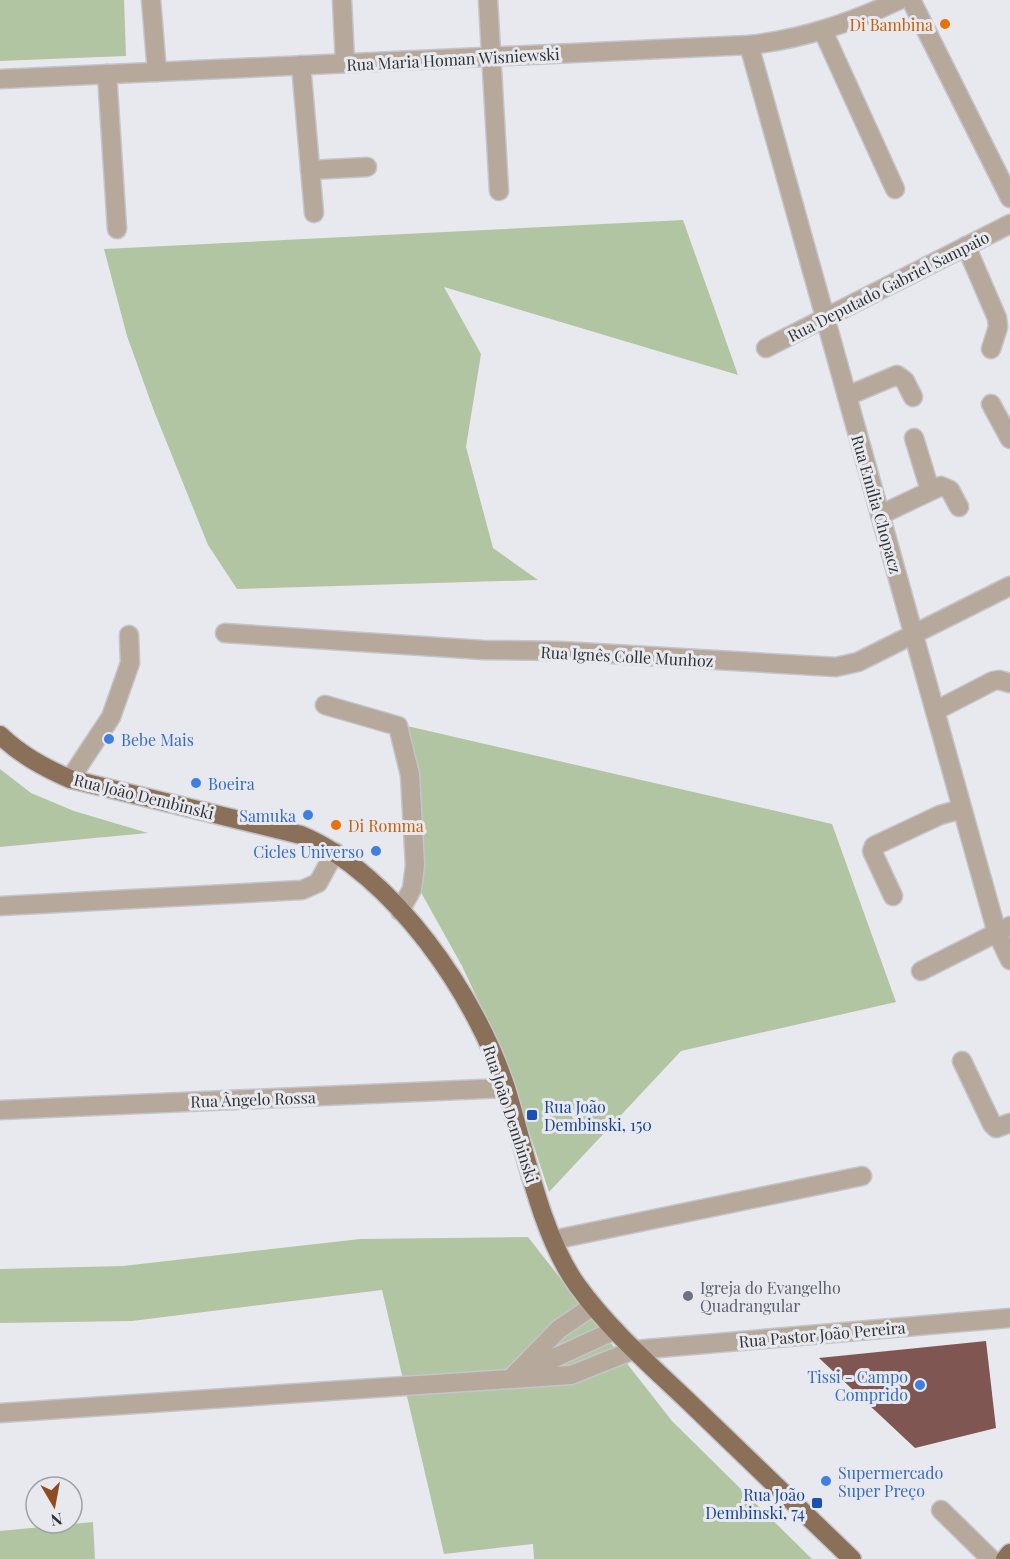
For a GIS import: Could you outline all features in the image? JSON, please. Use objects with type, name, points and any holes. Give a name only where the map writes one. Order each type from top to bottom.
[{"type":"main road","name":"Rua João Dembinski","points":[[0,735],[16,750],[42,767],[70,779],[281,829],[309,839],[335,852],[375,884],[400,911],[459,989],[480,1024],[506,1088],[553,1240],[576,1284],[634,1350],[852,1559]]},
{"type":"main road","points":[[1005,1559],[1010,1553]]},
{"type":"street","points":[[151,0],[157,72]]},
{"type":"street","points":[[342,0],[345,63]]},
{"type":"street","points":[[488,0],[500,191]]},
{"type":"street","name":"Rua Maria Homan Wisniewski","points":[[0,79],[749,45],[777,42],[823,31],[899,0]]},
{"type":"street","points":[[911,0],[1010,198]]},
{"type":"street","points":[[823,31],[895,189]]},
{"type":"street","name":"Rua Emília Chopacz","points":[[749,45],[962,809],[1003,929],[1010,960]]},
{"type":"street","points":[[301,65],[314,213]]},
{"type":"street","points":[[108,74],[117,229]]},
{"type":"street","points":[[310,170],[367,167]]},
{"type":"street","name":"Rua Deputado Gabriel Sampaio","points":[[766,348],[1010,224]]},
{"type":"street","points":[[966,246],[997,318],[998,327],[991,349]]},
{"type":"street","points":[[847,396],[897,375],[905,381],[913,397]]},
{"type":"street","points":[[991,404],[1010,439]]},
{"type":"street","points":[[914,438],[930,490]]},
{"type":"street","points":[[880,515],[930,490],[947,487],[959,507]]},
{"type":"street","name":"Rua Ignês Colle Munhoz","points":[[225,633],[483,650],[561,651],[823,668],[847,666],[858,662],[1010,586]]},
{"type":"street","points":[[70,779],[111,717],[130,663],[129,635]]},
{"type":"street","points":[[935,711],[993,681],[1010,683]]},
{"type":"street","points":[[325,705],[398,726],[410,782],[415,865],[412,889],[400,911]]},
{"type":"street","points":[[893,896],[874,859],[872,851],[874,846],[940,815],[962,809]]},
{"type":"street","points":[[0,906],[302,890],[318,883],[335,852]]},
{"type":"street","points":[[921,971],[1003,929]]},
{"type":"street","points":[[962,1061],[992,1124],[996,1128],[1010,1123]]},
{"type":"street","name":"Rua Ângelo Rossa","points":[[0,1110],[506,1088]]},
{"type":"street","points":[[553,1240],[862,1176]]},
{"type":"street","points":[[512,1378],[551,1336],[593,1306]]},
{"type":"street","name":"Rua Pastor João Pereira","points":[[0,1413],[571,1375],[634,1350],[1010,1318]]},
{"type":"street","points":[[512,1378],[615,1330]]},
{"type":"street","points":[[941,1510],[991,1559]]},
{"type":"green space","points":[[0,0],[124,0],[126,56],[0,61]]},
{"type":"green space","points":[[683,220],[738,375],[444,287],[481,354],[466,447],[493,548],[538,580],[237,589],[208,545],[154,411],[127,336],[104,249]]},
{"type":"green space","points":[[407,726],[832,824],[896,1002],[681,1051],[549,1192],[513,1083],[491,1028],[462,966],[418,887]]},
{"type":"green space","points":[[0,769],[31,793],[74,811],[148,833],[0,847]]},
{"type":"green space","points":[[528,1237],[672,1421],[812,1559],[534,1559],[533,1544],[444,1554],[382,1290],[132,1321],[0,1323],[0,1269],[123,1266],[360,1239]]},
{"type":"green space","points":[[93,1522],[95,1559],[0,1559],[0,1531],[24,1529],[24,1535],[84,1535],[84,1523]]},
{"type":"building","name":"Tissi - Campo Comprido","points":[[986,1341],[996,1428],[915,1448],[819,1358]]},
{"type":"place","name":"Di Bambina","points":[[945,24]]},
{"type":"place","name":"Bebe Mais","points":[[109,739]]},
{"type":"place","name":"Boeira","points":[[196,783]]},
{"type":"place","name":"Samuka","points":[[308,815]]},
{"type":"place","name":"Di Romma","points":[[336,825]]},
{"type":"place","name":"Cicles Universo","points":[[376,851]]},
{"type":"place","name":"Rua João Dembinski, 150","points":[[532,1115]]},
{"type":"place","name":"Igreja do Evangelho Quadrangular","points":[[688,1296]]},
{"type":"place","name":"Tissi - Campo Comprido","points":[[920,1385]]},
{"type":"place","name":"Supermercado Super Preço","points":[[826,1481]]},
{"type":"place","name":"Rua João Dembinski, 74","points":[[817,1503]]}]
